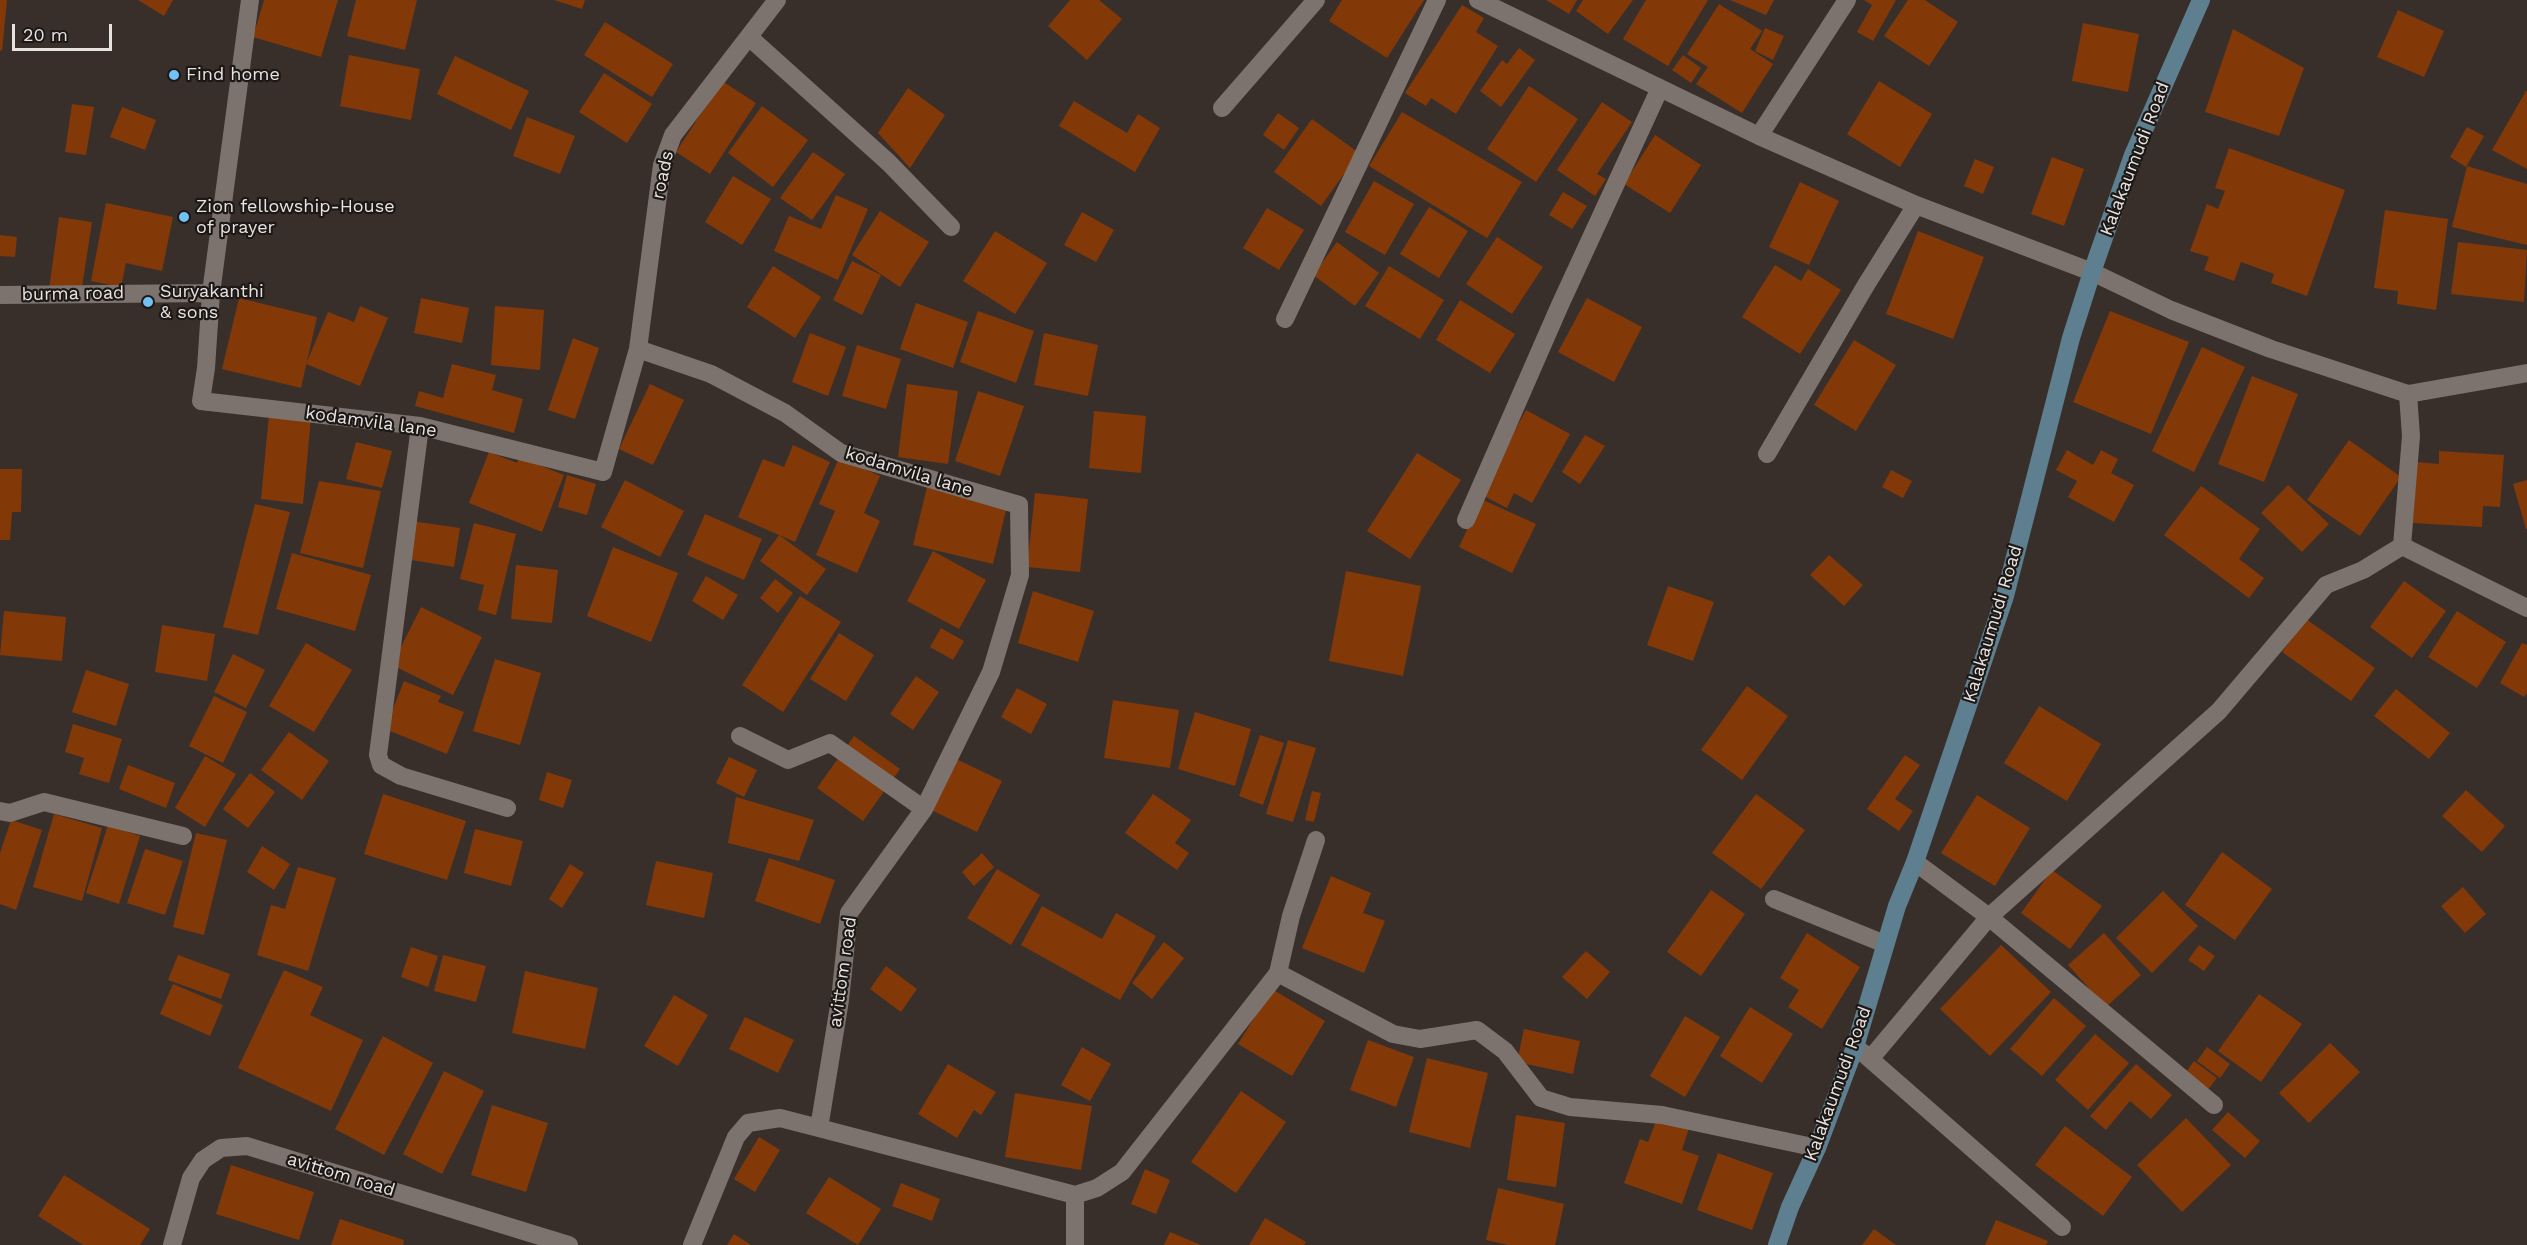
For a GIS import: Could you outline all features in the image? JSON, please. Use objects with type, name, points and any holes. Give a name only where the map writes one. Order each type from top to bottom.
[{"type":"street","points":[[211,293],[250,0]]},
{"type":"street","name":"roads","points":[[638,350],[662,165],[673,135],[777,0]]},
{"type":"street","points":[[1222,108],[1316,0]]},
{"type":"street","points":[[1285,319],[1437,0]]},
{"type":"street","points":[[1478,0],[1759,136],[1916,205],[2091,272],[2171,310],[2271,349],[2408,394],[2527,373]]},
{"type":"street","points":[[1759,136],[1847,0]]},
{"type":"street","name":"Kalakaumudi Road","points":[[1777,1245],[1790,1207],[1817,1148],[1855,1047],[1897,906],[2005,596],[2071,338],[2091,272],[2133,155],[2201,0]]},
{"type":"street","points":[[749,36],[889,163],[951,227]]},
{"type":"street","points":[[1466,520],[1560,304],[1660,88]]},
{"type":"street","points":[[1767,454],[1866,285],[1916,205]]},
{"type":"street","name":"burma road","points":[[0,295],[211,293]]},
{"type":"street","name":"kodamvila lane","points":[[211,293],[206,368],[201,401],[420,426],[603,472],[638,350],[711,374],[785,413],[842,453],[1019,505],[1020,575],[991,672],[924,809]]},
{"type":"street","points":[[2402,546],[2411,436],[2408,394]]},
{"type":"street","points":[[420,426],[378,755],[381,765],[401,776],[507,808]]},
{"type":"street","points":[[2402,546],[2527,608]]},
{"type":"street","points":[[1871,1058],[1989,917],[2219,711],[2326,585],[2363,570],[2402,546]]},
{"type":"street","points":[[740,736],[788,759],[831,743],[924,809]]},
{"type":"street","points":[[0,811],[10,813],[44,802],[183,836]]},
{"type":"street","name":"avittom road","points":[[819,1128],[840,1000],[849,913],[924,809]]},
{"type":"street","points":[[692,1245],[736,1137],[748,1122],[780,1118],[1075,1195],[1097,1188],[1122,1172],[1278,973],[1291,916],[1316,840]]},
{"type":"street","points":[[1914,862],[1989,917],[2214,1105]]},
{"type":"street","points":[[1774,899],[1885,944]]},
{"type":"street","points":[[1278,973],[1393,1034],[1420,1039],[1477,1030],[1505,1051],[1541,1098],[1570,1107],[1662,1115],[1817,1148]]},
{"type":"street","points":[[1855,1047],[1871,1058],[2062,1227]]},
{"type":"street","name":"avittom road","points":[[172,1245],[191,1178],[203,1160],[221,1148],[247,1146],[569,1245]]},
{"type":"street","points":[[1075,1195],[1075,1245]]},
{"type":"building","points":[[0,0],[7,0],[2,51],[0,50]]},
{"type":"building","points":[[138,0],[173,0],[164,16]]},
{"type":"building","points":[[264,0],[338,0],[321,57],[253,37]]},
{"type":"building","points":[[356,0],[417,0],[405,50],[347,36]]},
{"type":"building","points":[[554,0],[585,0],[582,9]]},
{"type":"building","points":[[1070,0],[1099,0],[1122,19],[1087,60],[1048,26]]},
{"type":"building","points":[[1342,0],[1424,0],[1387,58],[1329,21]]},
{"type":"building","points":[[1546,0],[1577,0],[1569,14]]},
{"type":"building","points":[[1583,0],[1633,0],[1608,34],[1576,11]]},
{"type":"building","points":[[1646,0],[1708,0],[1668,66],[1623,39]]},
{"type":"building","points":[[1730,0],[1774,0],[1766,15]]},
{"type":"building","points":[[1864,0],[1896,0],[1873,41],[1857,32],[1872,5]]},
{"type":"building","points":[[1908,0],[1925,0],[1958,22],[1929,66],[1884,36]]},
{"type":"building","points":[[1719,4],[1762,31],[1750,49],[1773,64],[1742,113],[1696,84],[1708,67],[1687,54]]},
{"type":"building","points":[[1462,5],[1484,18],[1476,32],[1498,46],[1456,114],[1431,98],[1426,106],[1405,93]]},
{"type":"building","points":[[2398,10],[2444,31],[2424,77],[2377,57]]},
{"type":"building","points":[[605,22],[673,64],[652,97],[584,55]]},
{"type":"building","points":[[2083,23],[2139,34],[2128,92],[2072,81]]},
{"type":"building","points":[[1765,28],[1784,36],[1773,60],[1755,51]]},
{"type":"building","points":[[2233,29],[2304,68],[2279,136],[2205,112]]},
{"type":"building","points":[[1519,48],[1535,60],[1501,107],[1480,91],[1502,60],[1507,64]]},
{"type":"building","points":[[349,55],[420,69],[411,120],[340,106]]},
{"type":"building","points":[[1683,55],[1701,68],[1691,83],[1672,70]]},
{"type":"building","points":[[455,56],[529,91],[511,130],[437,94]]},
{"type":"building","points":[[604,73],[652,104],[627,143],[579,112]]},
{"type":"building","points":[[722,81],[756,103],[710,174],[676,152]]},
{"type":"building","points":[[1879,81],[1932,114],[1900,167],[1847,134]]},
{"type":"building","points":[[1529,86],[1578,119],[1536,182],[1487,149]]},
{"type":"building","points":[[908,88],[945,115],[910,168],[878,133]]},
{"type":"building","points":[[2527,91],[2527,169],[2492,150]]},
{"type":"building","points":[[1074,101],[1127,133],[1138,114],[1160,128],[1135,172],[1059,126]]},
{"type":"building","points":[[1602,102],[1632,122],[1597,174],[1606,179],[1595,196],[1557,170]]},
{"type":"building","points":[[72,104],[94,107],[86,155],[65,152]]},
{"type":"building","points":[[762,106],[808,140],[773,187],[728,153]]},
{"type":"building","points":[[122,107],[156,120],[145,150],[110,137]]},
{"type":"building","points":[[1402,112],[1522,182],[1487,238],[1369,166]]},
{"type":"building","points":[[1278,113],[1299,128],[1284,150],[1263,135]]},
{"type":"building","points":[[527,117],[575,136],[560,174],[513,156]]},
{"type":"building","points":[[1312,119],[1359,153],[1321,206],[1274,172]]},
{"type":"building","points":[[2467,127],[2484,136],[2466,167],[2450,157]]},
{"type":"building","points":[[1655,135],[1701,165],[1670,213],[1624,184]]},
{"type":"building","points":[[2229,148],[2345,190],[2307,296],[2271,283],[2274,274],[2241,262],[2234,281],[2204,270],[2209,257],[2190,251],[2207,204],[2218,209],[2225,191],[2215,188]]},
{"type":"building","points":[[813,152],[845,174],[812,220],[780,198]]},
{"type":"building","points":[[2052,157],[2084,169],[2064,226],[2031,214]]},
{"type":"building","points":[[1975,159],[1994,167],[1983,194],[1964,186]]},
{"type":"building","points":[[2467,166],[2527,184],[2527,245],[2452,227]]},
{"type":"building","points":[[733,176],[771,199],[742,245],[705,222]]},
{"type":"building","points":[[1374,181],[1414,204],[1385,255],[1345,232]]},
{"type":"building","points":[[1800,182],[1839,201],[1809,265],[1769,247]]},
{"type":"building","points":[[1563,192],[1587,206],[1572,229],[1549,215]]},
{"type":"building","points":[[836,195],[868,209],[838,280],[774,251],[789,216],[821,229]]},
{"type":"building","points":[[106,203],[173,217],[162,271],[126,263],[121,287],[91,281]]},
{"type":"building","points":[[1429,207],[1468,231],[1439,278],[1400,254]]},
{"type":"building","points":[[1267,208],[1304,230],[1279,270],[1243,248]]},
{"type":"building","points":[[2385,210],[2448,219],[2436,310],[2397,304],[2398,291],[2374,288]]},
{"type":"building","points":[[880,211],[929,242],[900,287],[852,255]]},
{"type":"building","points":[[1082,212],[1114,230],[1096,262],[1064,245]]},
{"type":"building","points":[[59,217],[92,222],[81,294],[49,289]]},
{"type":"building","points":[[995,231],[1047,263],[1015,314],[963,281]]},
{"type":"building","points":[[1918,231],[1984,257],[1953,339],[1886,314]]},
{"type":"building","points":[[0,235],[17,237],[15,257],[0,256]]},
{"type":"building","points":[[1497,237],[1543,267],[1512,314],[1466,284]]},
{"type":"building","points":[[1337,242],[1379,273],[1355,306],[1313,275]]},
{"type":"building","points":[[2458,242],[2527,250],[2524,302],[2451,294]]},
{"type":"building","points":[[852,261],[881,275],[862,315],[833,300]]},
{"type":"building","points":[[1775,265],[1801,281],[1808,269],[1841,290],[1800,354],[1742,317]]},
{"type":"building","points":[[773,266],[821,297],[795,338],[747,307]]},
{"type":"building","points":[[1389,266],[1444,300],[1420,339],[1365,306]]},
{"type":"building","points":[[239,298],[317,317],[301,388],[222,369]]},
{"type":"building","points":[[421,298],[469,308],[462,343],[414,333]]},
{"type":"building","points":[[1587,298],[1642,327],[1614,382],[1558,352]]},
{"type":"building","points":[[1460,300],[1515,334],[1490,373],[1436,340]]},
{"type":"building","points":[[916,303],[968,322],[953,368],[900,349]]},
{"type":"building","points":[[360,306],[388,318],[360,386],[306,364],[328,312],[354,322]]},
{"type":"building","points":[[495,306],[544,310],[540,370],[491,365]]},
{"type":"building","points":[[978,311],[1034,331],[1016,383],[960,362]]},
{"type":"building","points":[[2110,311],[2189,342],[2151,434],[2073,402]]},
{"type":"building","points":[[810,333],[846,347],[828,396],[792,382]]},
{"type":"building","points":[[1044,333],[1098,345],[1088,396],[1034,385]]},
{"type":"building","points":[[573,338],[599,348],[575,419],[548,410]]},
{"type":"building","points":[[1854,340],[1896,365],[1856,431],[1814,405]]},
{"type":"building","points":[[857,345],[901,359],[886,409],[842,396]]},
{"type":"building","points":[[2202,347],[2245,367],[2194,472],[2152,451]]},
{"type":"building","points":[[452,364],[496,375],[492,390],[523,399],[514,433],[415,406],[419,391],[443,398]]},
{"type":"building","points":[[2252,376],[2298,394],[2264,482],[2218,464]]},
{"type":"building","points":[[650,384],[684,400],[653,465],[619,449]]},
{"type":"building","points":[[907,384],[958,391],[948,464],[898,457]]},
{"type":"building","points":[[978,391],[1024,406],[1000,476],[955,461]]},
{"type":"building","points":[[1526,410],[1570,434],[1532,503],[1514,493],[1507,508],[1480,494]]},
{"type":"building","points":[[1094,411],[1146,416],[1141,473],[1089,468]]},
{"type":"building","points":[[269,414],[311,418],[303,504],[261,499]]},
{"type":"building","points":[[1585,435],[1605,446],[1580,484],[1562,472]]},
{"type":"building","points":[[2349,440],[2401,477],[2360,536],[2307,500]]},
{"type":"building","points":[[356,442],[392,451],[382,488],[346,479]]},
{"type":"building","points":[[793,445],[830,462],[795,542],[738,517],[763,459],[784,467]]},
{"type":"building","points":[[2067,450],[2093,465],[2101,450],[2118,459],[2111,473],[2134,485],[2114,522],[2068,497],[2077,481],[2056,470]]},
{"type":"building","points":[[2439,451],[2504,455],[2500,507],[2483,506],[2482,527],[2413,523],[2417,462],[2439,464]]},
{"type":"building","points":[[489,452],[517,463],[519,457],[564,475],[542,532],[469,503]]},
{"type":"building","points":[[1417,453],[1461,480],[1410,559],[1367,531]]},
{"type":"building","points":[[839,458],[880,476],[864,513],[880,521],[857,573],[816,555],[835,511],[819,504]]},
{"type":"building","points":[[0,469],[22,469],[21,512],[12,512],[10,540],[0,540]]},
{"type":"building","points":[[1891,470],[1912,481],[1903,498],[1882,487]]},
{"type":"building","points":[[567,475],[596,484],[587,515],[558,507]]},
{"type":"building","points":[[625,480],[684,511],[660,557],[601,527]]},
{"type":"building","points":[[2527,480],[2527,529],[2526,529],[2513,484]]},
{"type":"building","points":[[319,481],[381,491],[363,568],[300,553]]},
{"type":"building","points":[[2288,485],[2329,524],[2302,552],[2261,513]]},
{"type":"building","points":[[2201,486],[2260,529],[2239,559],[2264,578],[2249,598],[2164,535]]},
{"type":"building","points":[[927,487],[1007,506],[993,564],[913,545]]},
{"type":"building","points":[[1035,493],[1088,499],[1080,572],[1027,567]]},
{"type":"building","points":[[1481,499],[1536,524],[1512,573],[1459,547]]},
{"type":"building","points":[[255,504],[290,512],[258,635],[223,627]]},
{"type":"building","points":[[705,514],[762,539],[744,580],[687,555]]},
{"type":"building","points":[[411,521],[460,528],[454,567],[405,559]]},
{"type":"building","points":[[474,523],[516,534],[496,615],[478,610],[484,585],[460,579]]},
{"type":"building","points":[[779,535],[826,569],[807,595],[760,561]]},
{"type":"building","points":[[613,547],[678,573],[651,642],[587,616]]},
{"type":"building","points":[[933,551],[986,580],[959,629],[907,601]]},
{"type":"building","points":[[292,553],[371,575],[355,631],[276,609]]},
{"type":"building","points":[[1829,555],[1863,585],[1844,606],[1810,575]]},
{"type":"building","points":[[516,565],[558,570],[552,623],[511,619]]},
{"type":"building","points":[[1346,571],[1421,586],[1403,676],[1329,661]]},
{"type":"building","points":[[706,576],[738,595],[723,620],[692,601]]},
{"type":"building","points":[[775,579],[793,593],[778,613],[760,598]]},
{"type":"building","points":[[2404,581],[2446,611],[2412,658],[2370,627]]},
{"type":"building","points":[[1668,586],[1714,602],[1693,661],[1647,645]]},
{"type":"building","points":[[1033,591],[1094,611],[1078,662],[1018,643]]},
{"type":"building","points":[[800,596],[841,622],[783,712],[742,685]]},
{"type":"building","points":[[421,607],[482,637],[453,695],[392,665]]},
{"type":"building","points":[[4,611],[66,617],[62,661],[0,655]]},
{"type":"building","points":[[2457,611],[2506,642],[2477,688],[2428,657]]},
{"type":"building","points":[[2306,619],[2375,668],[2351,701],[2282,652]]},
{"type":"building","points":[[162,625],[215,634],[207,681],[155,672]]},
{"type":"building","points":[[941,628],[964,641],[953,660],[930,647]]},
{"type":"building","points":[[839,633],[874,655],[846,701],[810,679]]},
{"type":"building","points":[[306,643],[352,670],[314,732],[269,706]]},
{"type":"building","points":[[2522,643],[2527,645],[2527,693],[2524,697],[2500,683]]},
{"type":"building","points":[[233,654],[265,670],[246,708],[214,692]]},
{"type":"building","points":[[495,659],[541,673],[520,745],[473,731]]},
{"type":"building","points":[[86,670],[129,684],[116,726],[72,712]]},
{"type":"building","points":[[916,676],[939,692],[913,730],[890,714]]},
{"type":"building","points":[[404,681],[441,696],[438,702],[464,712],[447,754],[385,729]]},
{"type":"building","points":[[1747,686],[1788,716],[1742,780],[1701,750]]},
{"type":"building","points":[[1017,688],[1047,704],[1031,734],[1001,717]]},
{"type":"building","points":[[2396,689],[2450,733],[2429,759],[2374,716]]},
{"type":"building","points":[[214,696],[247,712],[223,763],[189,746]]},
{"type":"building","points":[[1113,700],[1179,710],[1170,768],[1104,758]]},
{"type":"building","points":[[2039,706],[2101,744],[2067,801],[2004,763]]},
{"type":"building","points":[[1195,712],[1251,729],[1235,786],[1178,769]]},
{"type":"building","points":[[73,724],[122,739],[109,783],[79,774],[84,758],[65,752]]},
{"type":"building","points":[[289,732],[329,761],[302,800],[261,770]]},
{"type":"building","points":[[1260,735],[1284,743],[1263,805],[1239,796]]},
{"type":"building","points":[[854,736],[900,769],[863,821],[817,788]]},
{"type":"building","points":[[1288,740],[1316,748],[1293,822],[1266,814]]},
{"type":"building","points":[[1905,755],[1920,765],[1895,799],[1913,811],[1899,831],[1867,809]]},
{"type":"building","points":[[205,756],[236,774],[205,827],[175,808]]},
{"type":"building","points":[[950,756],[1002,781],[977,832],[925,807]]},
{"type":"building","points":[[729,757],[757,770],[744,797],[716,783]]},
{"type":"building","points":[[128,765],[175,783],[166,808],[119,789]]},
{"type":"building","points":[[547,772],[572,780],[563,808],[539,800]]},
{"type":"building","points":[[250,773],[275,792],[248,828],[223,809]]},
{"type":"building","points":[[2466,790],[2505,826],[2482,852],[2442,816]]},
{"type":"building","points":[[1312,791],[1321,793],[1314,822],[1305,820]]},
{"type":"building","points":[[383,794],[466,821],[447,880],[364,854]]},
{"type":"building","points":[[1153,794],[1191,820],[1175,843],[1189,853],[1177,870],[1125,833]]},
{"type":"building","points":[[1756,794],[1805,830],[1761,889],[1712,853]]},
{"type":"building","points":[[1977,795],[2030,828],[1995,886],[1941,853]]},
{"type":"building","points":[[736,797],[814,820],[799,861],[728,843]]},
{"type":"building","points":[[54,814],[102,828],[82,901],[33,887]]},
{"type":"building","points":[[11,820],[42,830],[16,910],[0,904],[0,853]]},
{"type":"building","points":[[108,825],[140,836],[119,904],[86,893]]},
{"type":"building","points":[[475,829],[523,841],[511,886],[464,873]]},
{"type":"building","points":[[196,833],[227,840],[204,935],[173,927]]},
{"type":"building","points":[[262,846],[290,864],[274,890],[247,872]]},
{"type":"building","points":[[145,849],[183,861],[165,915],[127,903]]},
{"type":"building","points":[[2222,852],[2272,889],[2235,940],[2185,905]]},
{"type":"building","points":[[982,853],[994,867],[974,886],[962,872]]},
{"type":"building","points":[[769,858],[835,880],[820,924],[755,901]]},
{"type":"building","points":[[656,861],[713,873],[704,918],[646,905]]},
{"type":"building","points":[[570,864],[584,873],[562,908],[549,899]]},
{"type":"building","points":[[298,867],[336,878],[308,971],[257,955],[271,905],[285,909]]},
{"type":"building","points":[[997,869],[1040,895],[1011,945],[967,918]]},
{"type":"building","points":[[2052,870],[2102,906],[2070,949],[2021,913]]},
{"type":"building","points":[[1331,876],[1371,893],[1363,913],[1385,921],[1364,973],[1302,948]]},
{"type":"building","points":[[2463,887],[2486,914],[2465,933],[2441,906]]},
{"type":"building","points":[[1711,890],[1745,914],[1701,976],[1667,952]]},
{"type":"building","points":[[2163,891],[2198,926],[2152,973],[2116,938]]},
{"type":"building","points":[[1042,906],[1102,939],[1116,913],[1156,936],[1120,1000],[1021,945]]},
{"type":"building","points":[[1807,933],[1860,967],[1822,1029],[1788,1007],[1799,990],[1780,978]]},
{"type":"building","points":[[2104,933],[2141,975],[2106,1007],[2068,965]]},
{"type":"building","points":[[1164,942],[1184,958],[1152,999],[1132,983]]},
{"type":"building","points":[[2001,945],[2051,992],[1990,1056],[1940,1009]]},
{"type":"building","points":[[2199,945],[2215,956],[2204,971],[2188,960]]},
{"type":"building","points":[[411,947],[438,956],[428,987],[401,977]]},
{"type":"building","points":[[1586,951],[1610,972],[1587,999],[1562,977]]},
{"type":"building","points":[[178,955],[230,974],[221,999],[168,980]]},
{"type":"building","points":[[443,955],[486,966],[476,1002],[434,991]]},
{"type":"building","points":[[886,966],[917,989],[901,1012],[870,989]]},
{"type":"building","points":[[284,970],[323,987],[310,1015],[363,1040],[331,1111],[238,1068]]},
{"type":"building","points":[[525,971],[598,988],[585,1049],[512,1033]]},
{"type":"building","points":[[173,984],[223,1005],[210,1036],[160,1014]]},
{"type":"building","points":[[1272,989],[1325,1021],[1292,1076],[1238,1044]]},
{"type":"building","points":[[2259,994],[2302,1024],[2261,1082],[2218,1051]]},
{"type":"building","points":[[674,995],[708,1015],[678,1066],[644,1046]]},
{"type":"building","points":[[2054,998],[2086,1026],[2042,1076],[2010,1049]]},
{"type":"building","points":[[1750,1007],[1793,1034],[1762,1083],[1720,1056]]},
{"type":"building","points":[[1685,1016],[1720,1037],[1685,1097],[1650,1076]]},
{"type":"building","points":[[745,1017],[794,1040],[778,1073],[729,1049]]},
{"type":"building","points":[[1524,1029],[1580,1041],[1573,1074],[1517,1062]]},
{"type":"building","points":[[2095,1034],[2129,1063],[2088,1110],[2055,1080]]},
{"type":"building","points":[[383,1036],[433,1063],[384,1155],[335,1129]]},
{"type":"building","points":[[1368,1040],[1414,1057],[1396,1107],[1350,1090]]},
{"type":"building","points":[[2330,1043],[2360,1072],[2309,1123],[2279,1093]]},
{"type":"building","points":[[1082,1047],[1111,1064],[1090,1101],[1061,1085]]},
{"type":"building","points":[[2207,1047],[2230,1064],[2220,1078],[2197,1061]]},
{"type":"building","points":[[1427,1058],[1488,1073],[1470,1148],[1409,1132]]},
{"type":"building","points":[[2194,1061],[2217,1078],[2207,1091],[2184,1075]]},
{"type":"building","points":[[948,1064],[996,1092],[981,1115],[974,1110],[957,1138],[918,1114]]},
{"type":"building","points":[[2136,1064],[2172,1095],[2151,1119],[2130,1101],[2106,1130],[2090,1116]]},
{"type":"building","points":[[444,1071],[484,1091],[442,1174],[403,1154]]},
{"type":"building","points":[[1241,1091],[1286,1122],[1236,1193],[1191,1162]]},
{"type":"building","points":[[1015,1093],[1092,1106],[1081,1170],[1005,1157]]},
{"type":"building","points":[[492,1105],[548,1123],[526,1192],[471,1175]]},
{"type":"building","points":[[2228,1112],[2260,1141],[2245,1158],[2212,1130]]},
{"type":"building","points":[[1516,1115],[1565,1123],[1556,1187],[1507,1180]]},
{"type":"building","points":[[1658,1116],[1689,1128],[1682,1150],[1699,1156],[1682,1204],[1624,1183],[1640,1139],[1648,1142]]},
{"type":"building","points":[[2186,1118],[2231,1165],[2182,1212],[2137,1165]]},
{"type":"building","points":[[2065,1126],[2132,1177],[2103,1216],[2035,1165]]},
{"type":"building","points":[[759,1137],[780,1150],[755,1192],[734,1179]]},
{"type":"building","points":[[1718,1153],[1773,1173],[1752,1230],[1697,1210]]},
{"type":"building","points":[[231,1165],[314,1192],[299,1240],[216,1214]]},
{"type":"building","points":[[1145,1169],[1170,1180],[1156,1214],[1131,1204]]},
{"type":"building","points":[[64,1175],[150,1229],[140,1245],[83,1245],[38,1216]]},
{"type":"building","points":[[829,1177],[881,1209],[858,1245],[806,1213]]},
{"type":"building","points":[[901,1183],[940,1199],[932,1221],[892,1206]]},
{"type":"building","points":[[1498,1188],[1564,1204],[1555,1245],[1508,1245],[1486,1240]]},
{"type":"building","points":[[1265,1218],[1306,1242],[1304,1245],[1249,1245]]},
{"type":"building","points":[[340,1219],[404,1240],[403,1245],[331,1245]]},
{"type":"building","points":[[1996,1220],[2048,1241],[2046,1245],[1985,1245]]},
{"type":"building","points":[[1874,1229],[1896,1245],[1862,1245]]},
{"type":"building","points":[[1170,1232],[1201,1245],[1164,1245]]},
{"type":"building","points":[[734,1234],[751,1245],[727,1245]]},
{"type":"place","name":"Find home","points":[[174,75]]},
{"type":"place","name":"Zion fellowship-House of prayer","points":[[184,217]]},
{"type":"place","name":"Suryakanthi & sons","points":[[148,302]]}]
